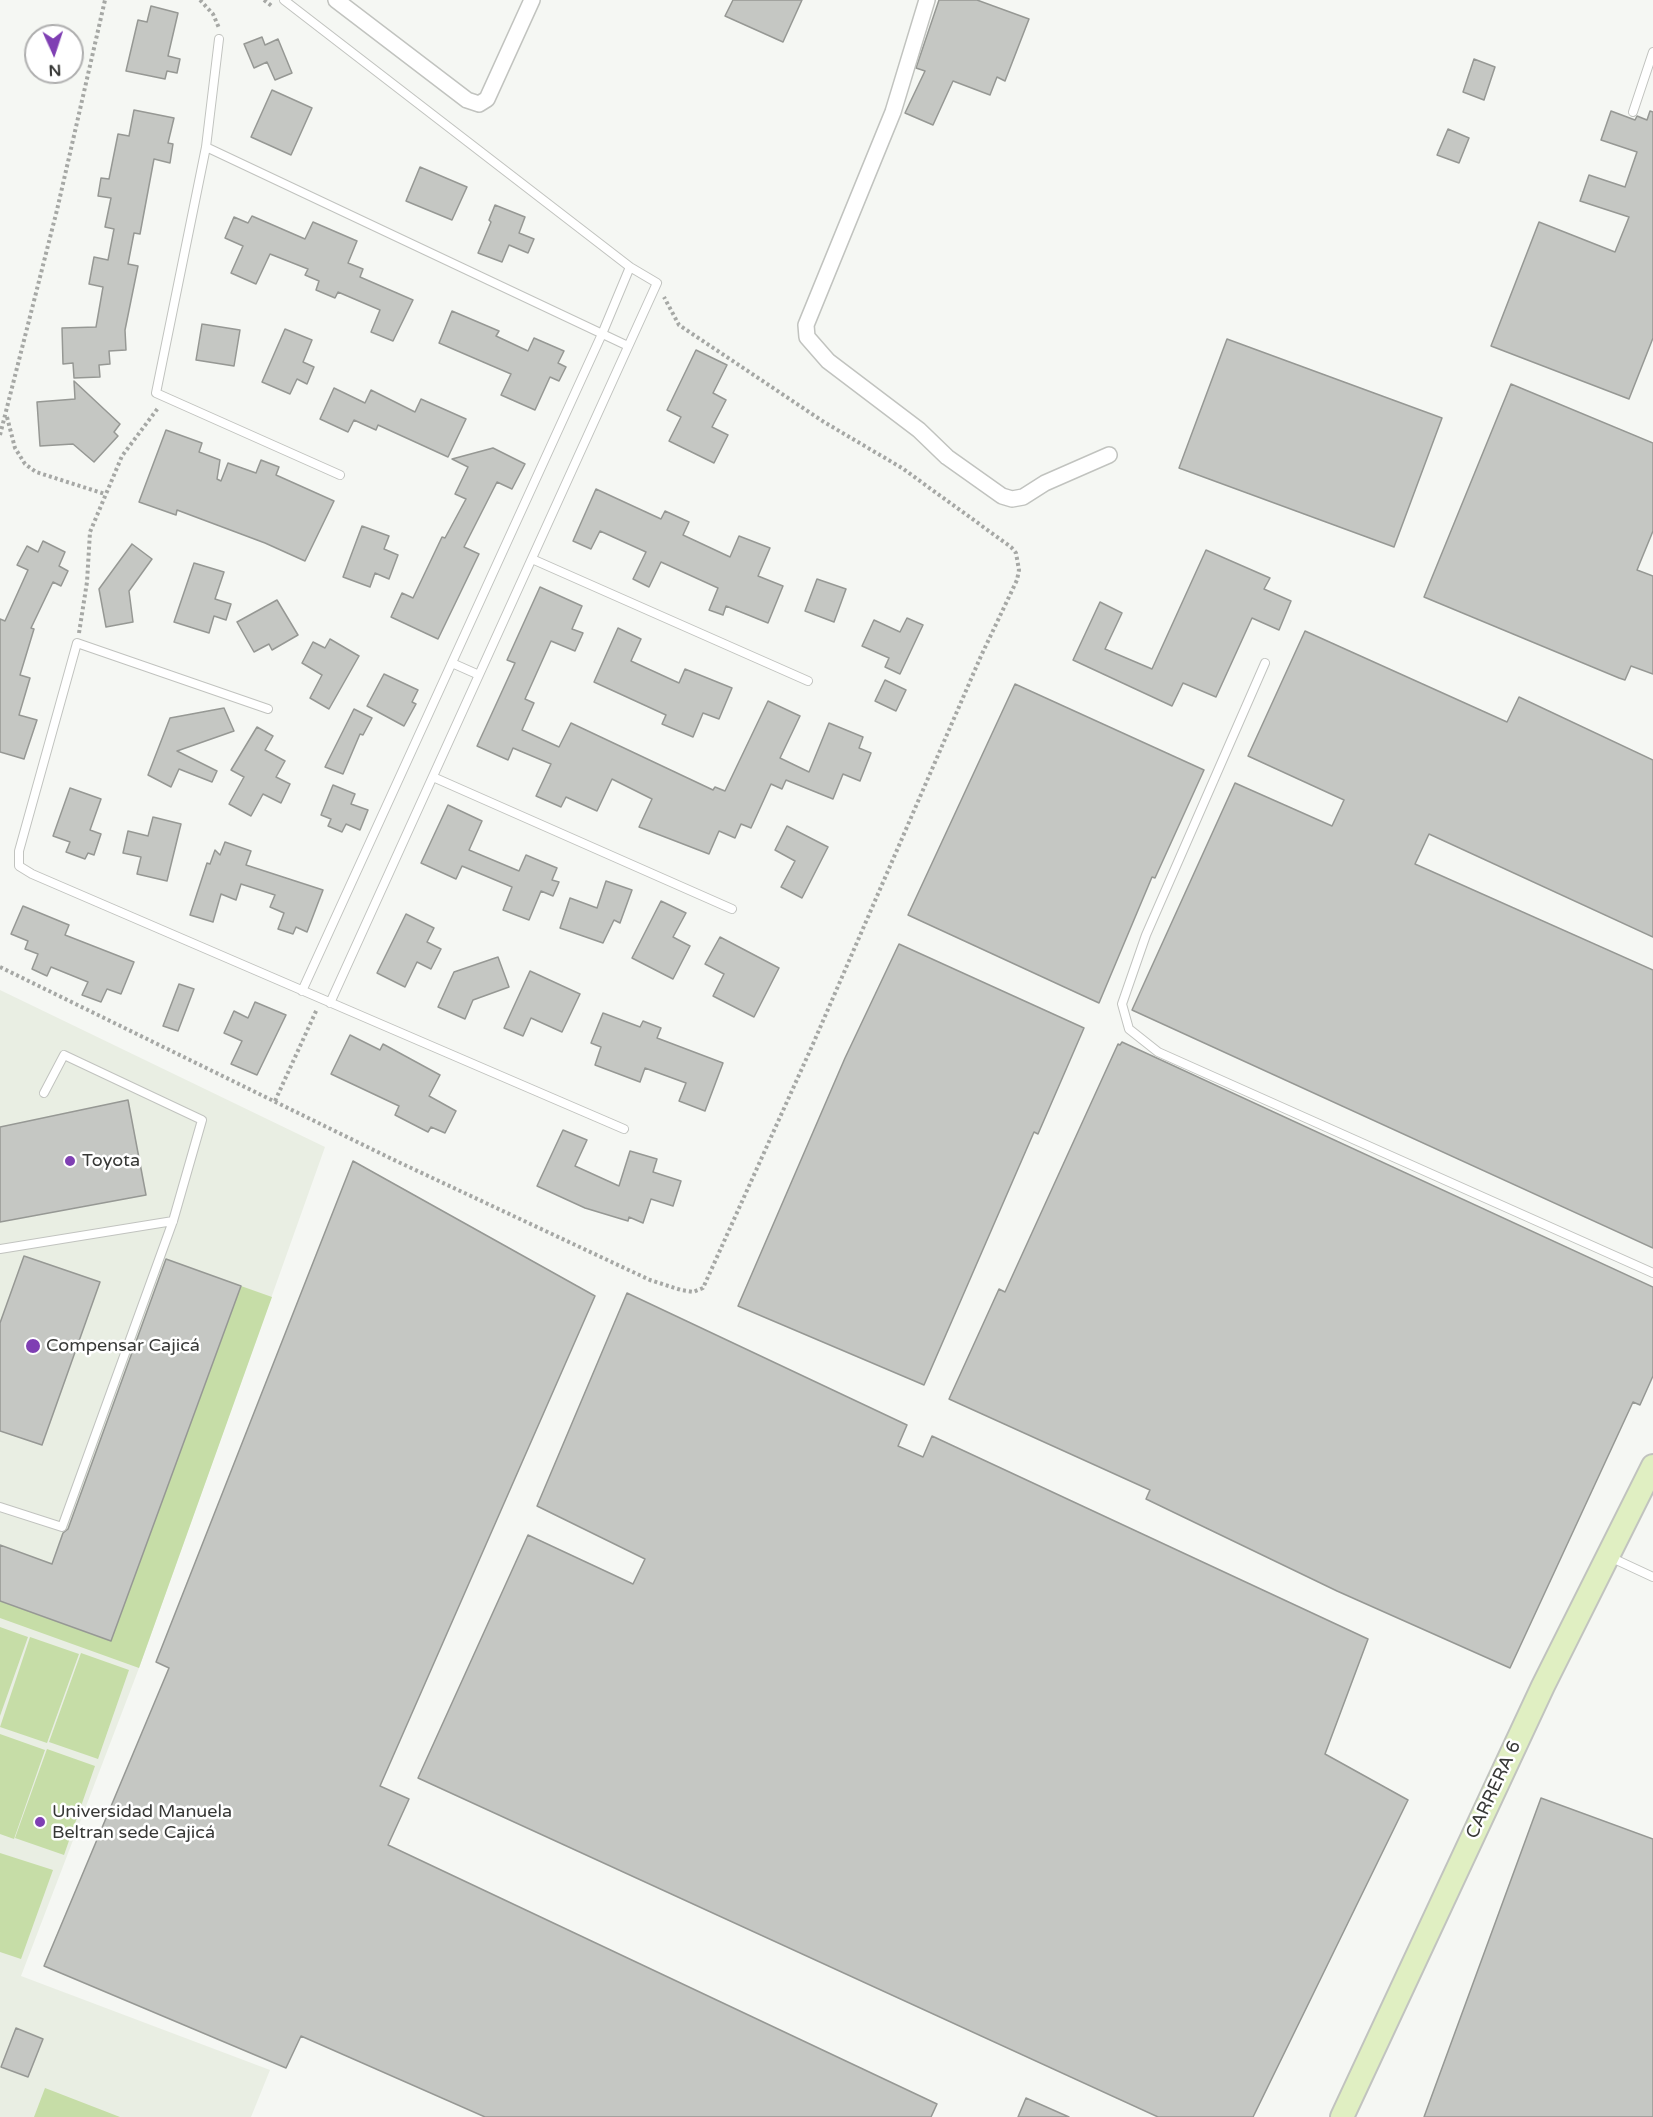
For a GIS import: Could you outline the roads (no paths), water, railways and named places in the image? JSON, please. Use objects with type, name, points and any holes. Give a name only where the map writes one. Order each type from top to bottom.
[{"type":"main road","name":"CARRERA 6","points":[[1342,2117],[1543,1686],[1653,1466]]},
{"type":"street","points":[[336,0],[467,100],[479,104],[487,99],[532,0]]},
{"type":"street","points":[[927,0],[893,112],[806,325],[807,337],[828,361],[920,430],[947,457],[1002,496],[1012,499],[1023,497],[1045,483],[1109,455]]},
{"type":"lane","points":[[284,0],[630,267],[657,283],[330,1003]]},
{"type":"lane","points":[[219,39],[206,147],[156,393],[340,475]]},
{"type":"lane","points":[[1634,112],[1653,52]]},
{"type":"lane","points":[[206,147],[628,346]]},
{"type":"lane","points":[[302,991],[602,334],[630,267]]},
{"type":"lane","points":[[532,559],[808,681]]},
{"type":"lane","points":[[268,709],[77,643],[19,851],[19,866],[32,874],[624,1129]]},
{"type":"lane","points":[[452,663],[479,675]]},
{"type":"lane","points":[[1265,663],[1146,935],[1122,1004],[1129,1029],[1158,1052],[1653,1273]]},
{"type":"lane","points":[[433,777],[732,909]]},
{"type":"lane","points":[[0,1507],[62,1527],[173,1221],[202,1120],[64,1055],[44,1093]]},
{"type":"lane","points":[[0,1249],[173,1221]]},
{"type":"lane","points":[[1608,1556],[1653,1577]]},
{"type":"place","name":"Toyota","points":[[70,1161]]},
{"type":"place","name":"Compensar Cajicá","points":[[33,1346]]},
{"type":"place","name":"Universidad Manuela Beltran sede Cajicá","points":[[40,1822]]}]
